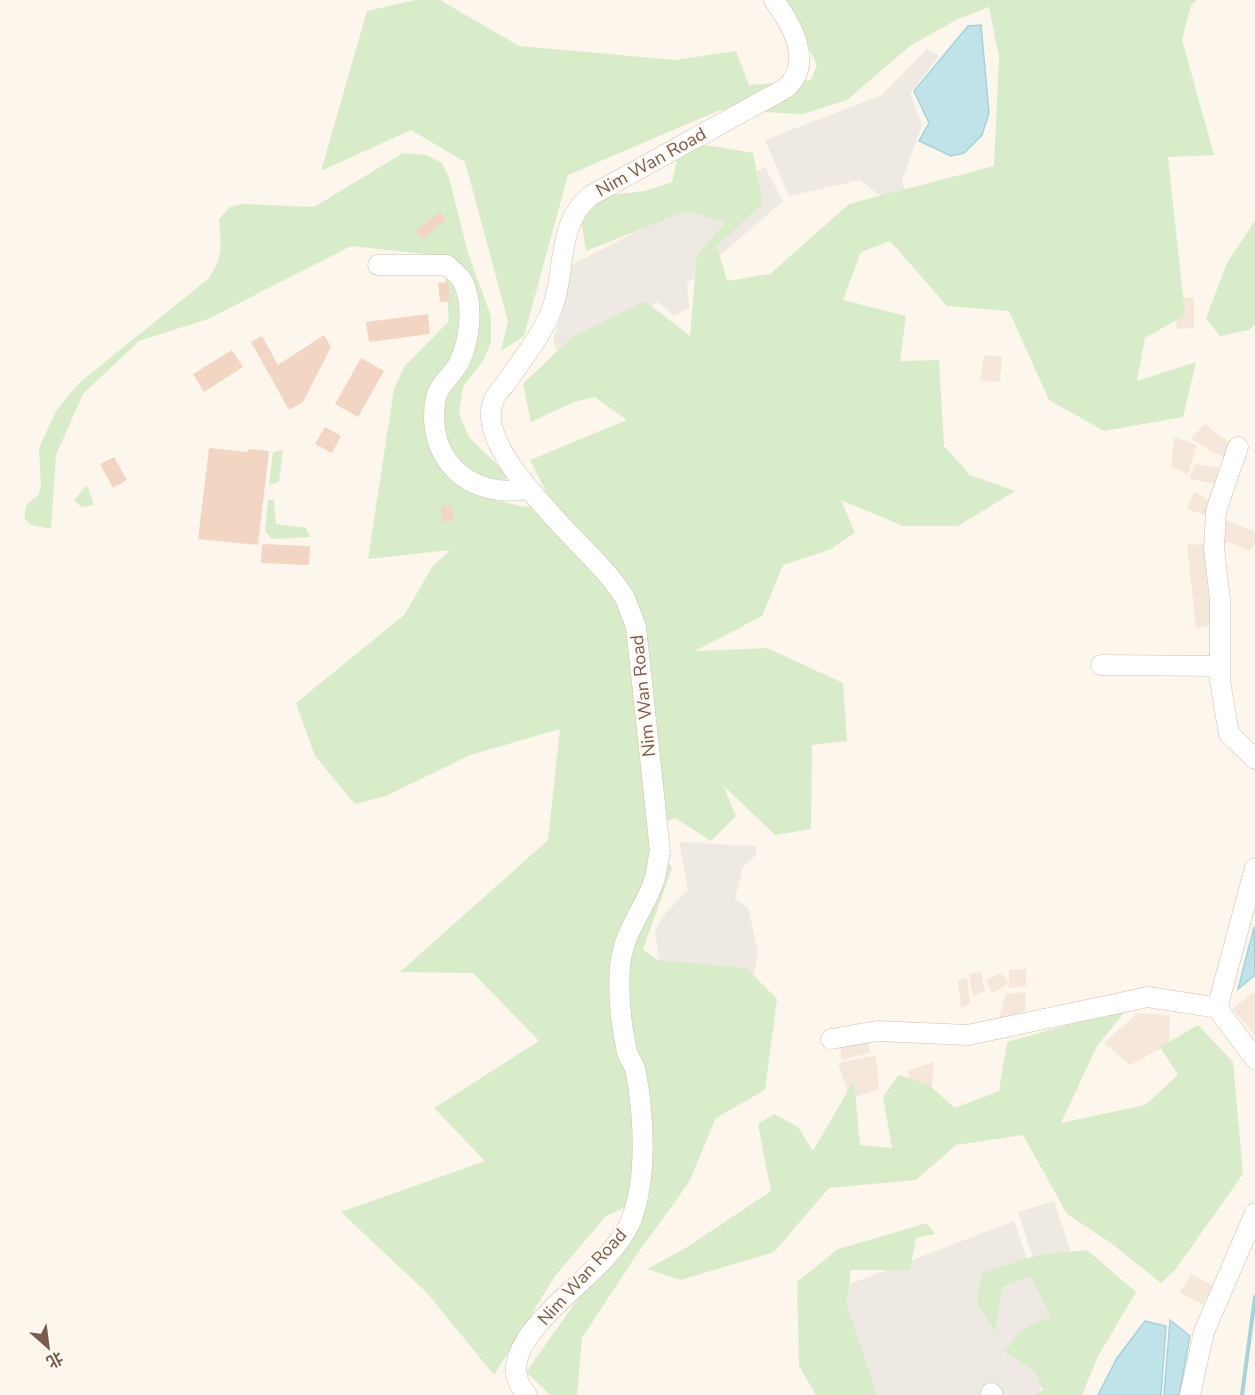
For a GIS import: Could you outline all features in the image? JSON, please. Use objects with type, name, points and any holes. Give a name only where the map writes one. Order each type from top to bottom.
[{"type":"street","name":"Nim Wan Road","points":[[527,1395],[519,1384],[516,1370],[523,1347],[537,1328],[618,1243],[633,1214],[640,1175],[643,1129],[636,1069],[628,1054],[620,1006],[620,965],[628,931],[655,879],[660,851],[636,627],[625,598],[602,568],[528,489],[497,445],[490,424],[493,402],[536,340],[552,309],[572,216],[590,196],[786,88],[795,80],[800,59],[796,38],[774,0]]},
{"type":"street","points":[[378,266],[447,265],[463,280],[469,311],[468,337],[458,364],[436,395],[435,422],[438,444],[448,464],[471,482],[496,492],[528,489]]},
{"type":"street","points":[[1238,447],[1216,510],[1214,548],[1220,600],[1220,666],[1229,734],[1255,759]]},
{"type":"street","points":[[1101,665],[1220,666]]},
{"type":"street","points":[[1255,868],[1228,963],[1219,1008],[1255,1059]]},
{"type":"street","points":[[831,1039],[877,1031],[968,1035],[1140,997],[1219,1008]]},
{"type":"street","points":[[1190,1395],[1204,1332],[1255,1213]]},
{"type":"shaded area","points":[[927,49],[939,56],[910,94],[922,125],[902,181],[909,202],[896,208],[860,180],[789,196],[765,140],[882,95]]},
{"type":"shaded area","points":[[765,167],[783,201],[687,284],[689,308],[674,316],[658,302],[620,328],[561,355],[553,343],[571,265]]},
{"type":"shaded area","points":[[1178,297],[1194,298],[1194,328],[1176,329]]},
{"type":"shaded area","points":[[984,355],[1002,357],[1000,382],[980,380]]},
{"type":"shaded area","points":[[1205,424],[1235,447],[1228,460],[1190,439]]},
{"type":"shaded area","points":[[1174,437],[1197,445],[1188,475],[1171,466]]},
{"type":"shaded area","points":[[1195,464],[1224,469],[1220,485],[1189,479]]},
{"type":"shaded area","points":[[1194,492],[1212,501],[1205,515],[1187,509]]},
{"type":"shaded area","points":[[1224,519],[1255,532],[1255,544],[1249,551],[1229,542],[1219,546]]},
{"type":"shaded area","points":[[1187,544],[1207,545],[1214,624],[1196,628]]},
{"type":"shaded area","points":[[679,842],[755,846],[757,854],[743,867],[735,899],[748,908],[758,952],[752,982],[660,969],[655,931],[663,916],[688,890]]},
{"type":"shaded area","points":[[1026,969],[1026,986],[1009,988],[1008,984],[992,994],[986,980],[1001,973],[1009,984],[1009,970]]},
{"type":"shaded area","points":[[981,972],[985,991],[973,996],[969,974]]},
{"type":"shaded area","points":[[967,978],[970,1003],[961,1008],[958,980]]},
{"type":"shaded area","points":[[1255,991],[1255,1035],[1232,1009]]},
{"type":"shaded area","points":[[1025,992],[1026,1010],[1015,1016],[999,1018],[1006,994]]},
{"type":"shaded area","points":[[1138,1013],[1170,1015],[1169,1044],[1130,1065],[1104,1043]]},
{"type":"shaded area","points":[[869,1040],[870,1053],[841,1060],[840,1045]]},
{"type":"shaded area","points":[[876,1055],[879,1089],[850,1099],[838,1063]]},
{"type":"shaded area","points":[[934,1062],[932,1089],[911,1095],[908,1070]]},
{"type":"shaded area","points":[[1054,1201],[1072,1255],[1035,1264],[1018,1212]]},
{"type":"shaded area","points":[[1014,1221],[1029,1265],[1061,1323],[1046,1378],[1037,1395],[868,1395],[832,1291]]},
{"type":"shaded area","points":[[1191,1274],[1213,1285],[1203,1305],[1180,1292]]},
{"type":"green space","points":[[416,0],[440,0],[519,46],[675,60],[736,51],[749,85],[811,80],[817,65],[784,0],[1197,0],[1191,5],[1182,40],[1214,155],[1168,157],[1185,315],[1145,338],[1137,381],[1196,362],[1183,417],[1104,431],[1049,400],[1009,311],[947,306],[890,241],[861,252],[843,300],[906,316],[900,361],[939,360],[944,446],[970,475],[1015,491],[958,526],[903,526],[841,500],[855,533],[829,550],[783,565],[762,616],[695,651],[767,648],[843,683],[847,741],[812,745],[811,829],[775,835],[723,785],[736,816],[711,841],[675,818],[646,827],[672,868],[643,949],[658,960],[746,968],[777,999],[765,1090],[716,1118],[689,1182],[633,1260],[582,1338],[577,1395],[550,1395],[526,1372],[651,1196],[606,1216],[555,1276],[494,1375],[427,1293],[341,1212],[485,1161],[434,1108],[539,1041],[473,973],[400,972],[548,840],[560,729],[470,755],[386,796],[355,804],[315,756],[296,703],[404,615],[433,566],[450,550],[368,559],[394,389],[404,367],[449,321],[445,276],[455,281],[464,323],[431,439],[463,474],[485,492],[512,504],[529,507],[545,490],[530,460],[627,420],[595,397],[574,402],[531,422],[523,384],[572,337],[645,301],[690,336],[697,255],[726,222],[686,211],[586,251],[578,199],[645,191],[672,182],[681,141],[753,153],[763,204],[717,246],[727,281],[770,274],[849,204],[994,166],[999,57],[989,7],[956,20],[910,46],[847,100],[803,114],[720,110],[568,175],[524,336],[501,351],[508,321],[465,162],[411,130],[321,171],[367,11]]},
{"type":"green space","points":[[403,153],[426,155],[442,163],[449,178],[468,253],[491,316],[491,342],[483,361],[463,387],[459,414],[469,437],[505,472],[507,477],[502,484],[475,477],[448,452],[440,411],[478,310],[443,256],[351,246],[208,319],[139,341],[83,394],[56,455],[51,529],[31,525],[25,519],[27,505],[38,496],[41,488],[39,448],[56,411],[79,383],[208,279],[219,257],[219,219],[230,207],[244,204],[314,207]]},
{"type":"green space","points":[[1255,221],[1255,324],[1249,330],[1220,336],[1206,318],[1227,263]]},
{"type":"green space","points":[[283,450],[279,482],[269,485],[273,452]]},
{"type":"green space","points":[[87,485],[94,505],[81,507],[74,500]]},
{"type":"green space","points":[[268,500],[274,500],[276,524],[306,528],[310,537],[272,539],[265,531]]},
{"type":"green space","points":[[1128,1008],[1097,1046],[1061,1123],[1145,1105],[1178,1075],[1160,1047],[1198,1025],[1233,1062],[1243,1174],[1175,1270],[1161,1283],[1111,1243],[1067,1214],[1023,1135],[956,1145],[916,1180],[829,1188],[774,1252],[681,1280],[647,1269],[684,1249],[771,1191],[758,1124],[774,1114],[798,1127],[813,1151],[854,1080],[860,1145],[892,1148],[883,1097],[899,1075],[929,1085],[955,1108],[999,1091],[1007,1042]]},
{"type":"green space","points":[[927,1223],[935,1234],[916,1238],[910,1270],[851,1270],[846,1303],[877,1395],[816,1395],[799,1366],[797,1282],[838,1249]]},
{"type":"green space","points":[[1087,1250],[1136,1292],[1098,1356],[1082,1395],[1034,1395],[1043,1390],[1034,1371],[1005,1352],[1019,1331],[1051,1316],[1030,1276],[1002,1287],[995,1332],[977,1302],[982,1273],[1038,1255]]},
{"type":"water","points":[[981,25],[989,113],[982,135],[964,153],[951,156],[919,141],[929,123],[914,91],[968,26]]},
{"type":"water","points":[[1254,927],[1255,975],[1238,989]]},
{"type":"water","points":[[1170,1320],[1190,1336],[1179,1395],[1164,1395]]},
{"type":"water","points":[[1145,1321],[1166,1326],[1161,1395],[1098,1395],[1117,1358]]},
{"type":"building","points":[[440,212],[446,220],[421,239],[415,231]]},
{"type":"building","points":[[448,282],[450,301],[440,302],[438,283]]},
{"type":"building","points":[[428,314],[430,334],[369,342],[366,322]]},
{"type":"building","points":[[324,335],[331,347],[303,402],[289,410],[251,342],[262,336],[278,365]]},
{"type":"building","points":[[232,350],[243,367],[204,392],[193,374]]},
{"type":"building","points":[[361,358],[384,371],[358,417],[335,404]]},
{"type":"building","points":[[325,427],[341,436],[332,453],[315,444]]},
{"type":"building","points":[[209,448],[247,452],[248,449],[269,451],[258,545],[198,539]]},
{"type":"building","points":[[114,457],[127,480],[113,488],[100,464]]},
{"type":"building","points":[[452,506],[453,521],[442,522],[441,507]]},
{"type":"building","points":[[262,544],[310,546],[309,565],[261,563]]},
{"type":"waterway","points":[[1242,1395],[1255,1297]]}]
